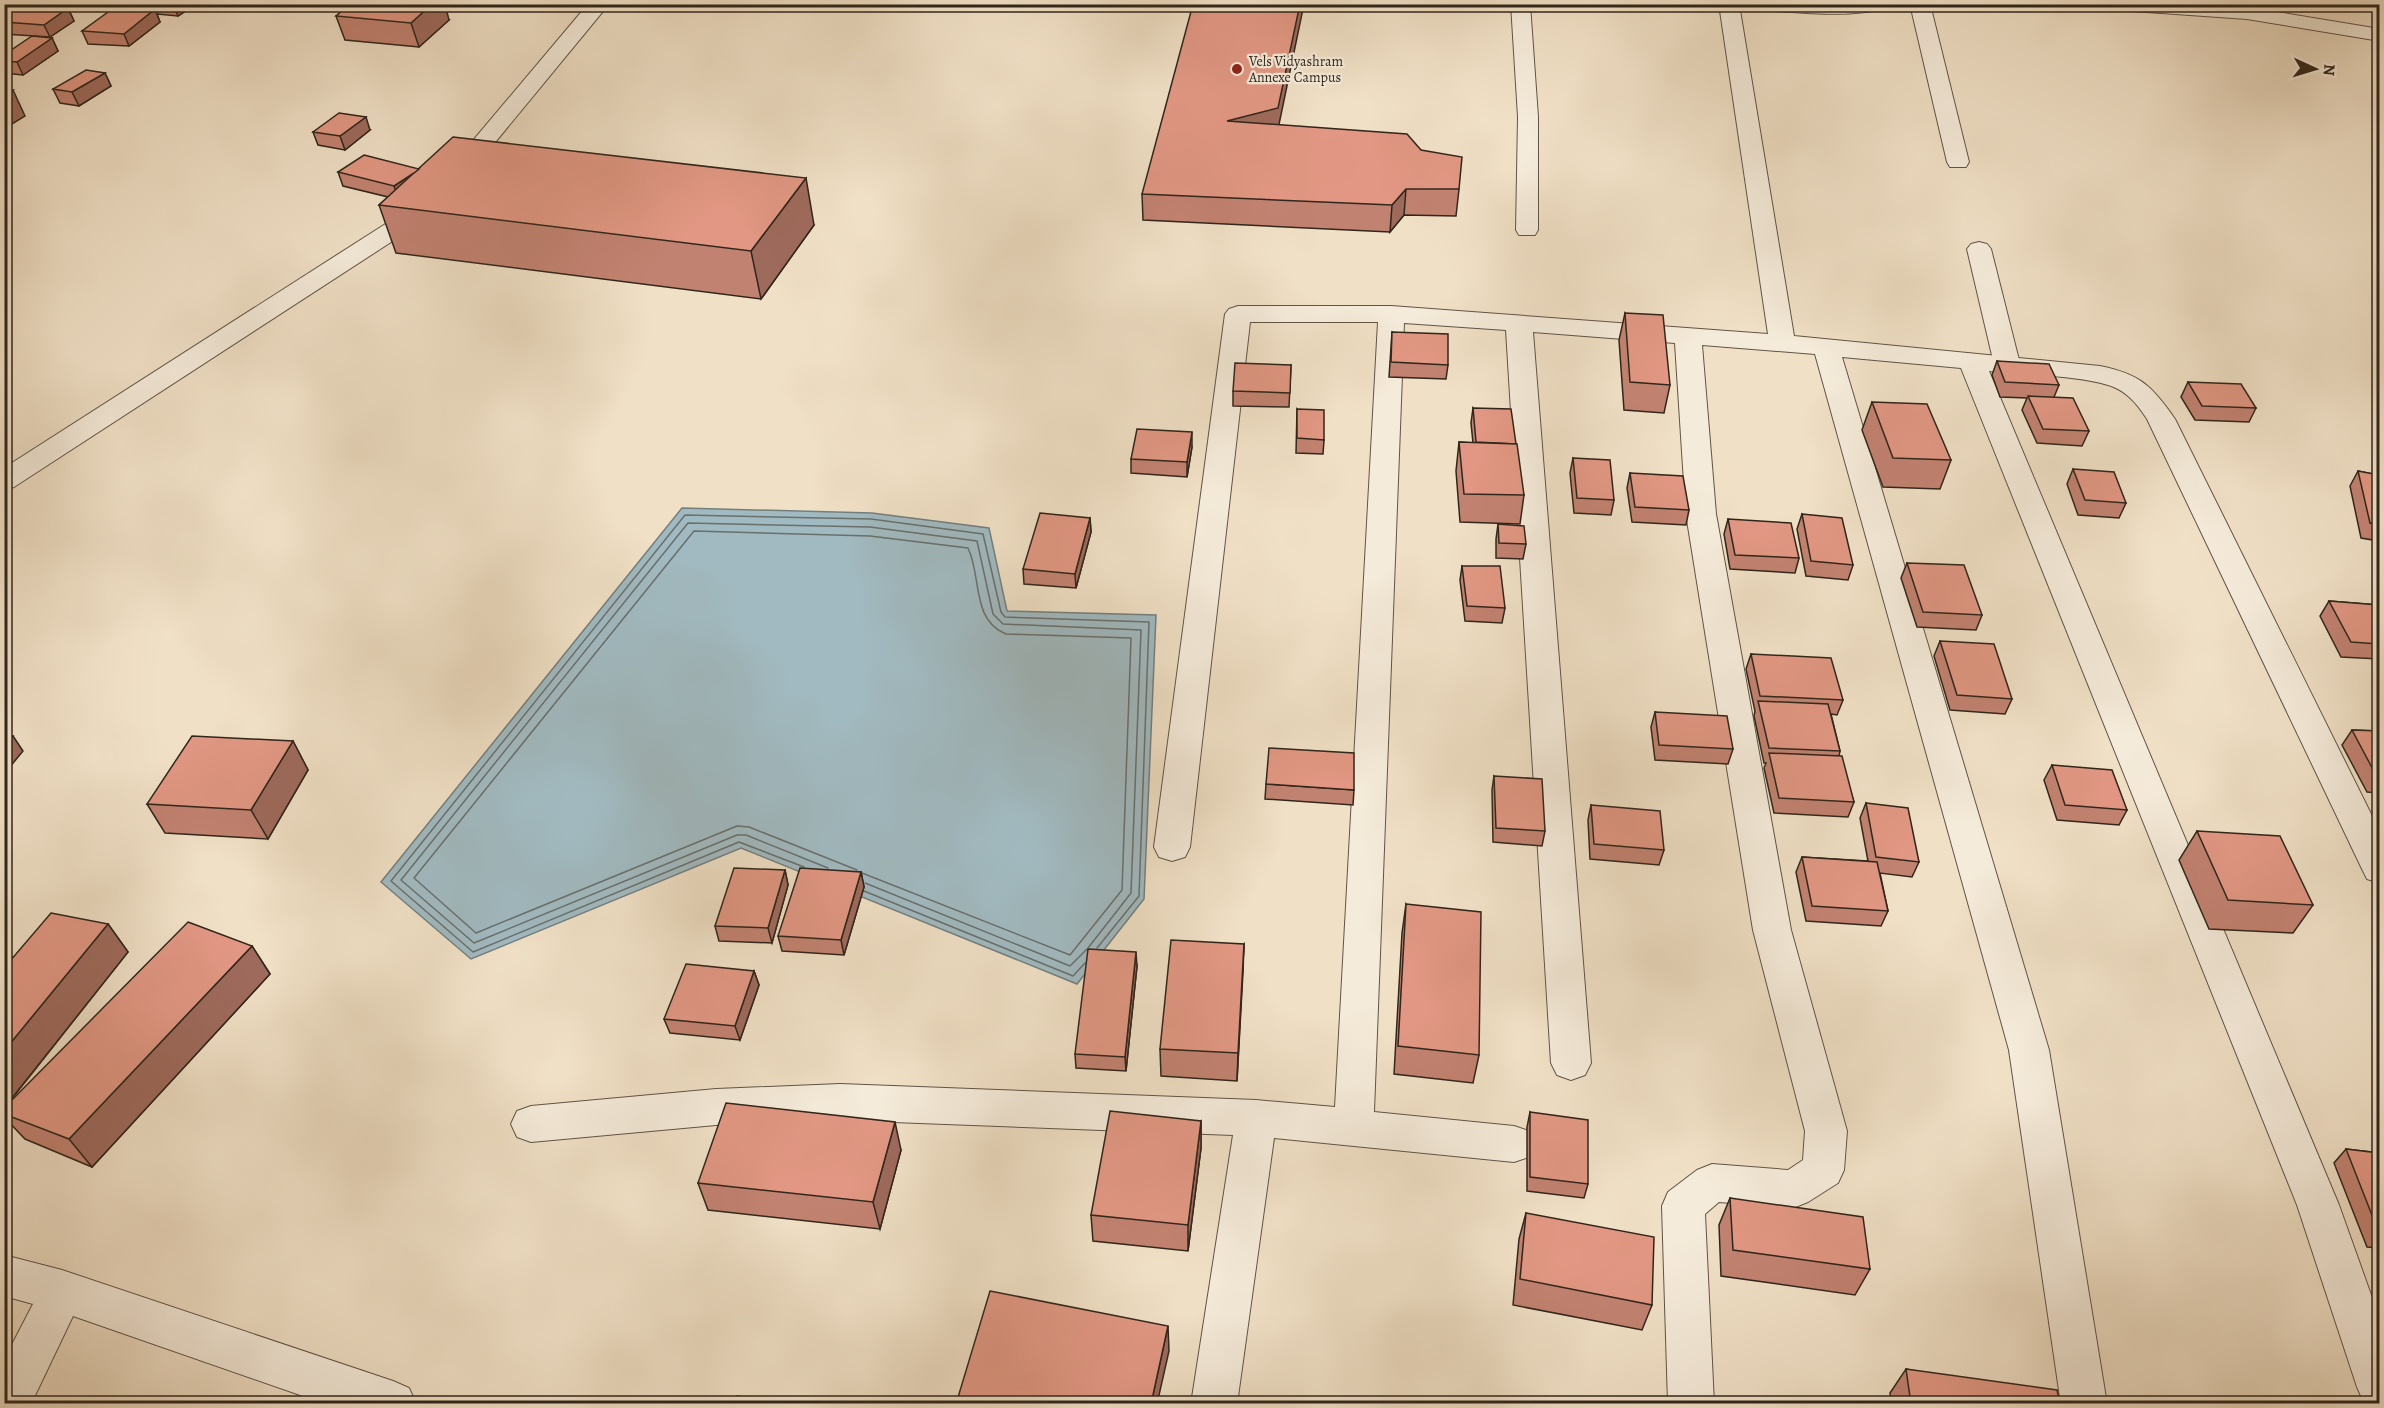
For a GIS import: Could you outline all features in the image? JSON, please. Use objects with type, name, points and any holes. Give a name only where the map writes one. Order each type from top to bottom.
[{"type":"street","points":[[4,481],[396,228],[457,174],[599,4]]},
{"type":"street","points":[[1730,4],[1782,343]]},
{"type":"street","points":[[1759,4],[1841,9],[1877,4]]},
{"type":"street","points":[[1920,4],[1958,162]]},
{"type":"street","points":[[2118,4],[2247,13],[2379,34]]},
{"type":"street","points":[[1172,847],[1238,314],[1391,314],[1782,343],[1989,363],[2116,377],[2138,388],[2146,395],[2161,419],[2379,869]]},
{"type":"street","points":[[1332,1126],[1352,1120],[1356,1105],[1391,314]]},
{"type":"street","points":[[1519,324],[1571,1063]]},
{"type":"street","points":[[1688,337],[1701,514],[1770,919],[1826,1131],[1822,1170],[1793,1189],[1712,1183],[1683,1206],[1691,1404]]},
{"type":"street","points":[[1827,349],[2030,1050],[2084,1404]]},
{"type":"street","points":[[1989,363],[2318,1205],[2379,1387]]},
{"type":"street","points":[[531,1124],[716,1107],[840,1102],[1256,1118],[1514,1144]]},
{"type":"street","points":[[1214,1404],[1256,1118]]},
{"type":"street","points":[[4,1275],[62,1291],[393,1404]]},
{"type":"street","points":[[7,1404],[62,1291]]},
{"type":"lane","points":[[1520,4],[1528,117],[1527,230]]},
{"type":"lane","points":[[1979,249],[1989,363]]},
{"type":"water","points":[[682,508],[872,513],[989,528],[1007,611],[1156,615],[1144,899],[1077,984],[741,848],[471,959],[381,882]]},
{"type":"building","points":[[350,4],[432,4],[411,23],[336,16]]},
{"type":"building","name":"Vels Vidyashram Annexe Campus","points":[[1193,4],[1300,4],[1278,108],[1227,121],[1407,134],[1421,150],[1462,157],[1459,189],[1406,189],[1392,205],[1142,194]]},
{"type":"building","points":[[20,5],[68,8],[44,25],[4,22],[4,15]]},
{"type":"building","points":[[115,7],[155,9],[124,34],[82,31]]},
{"type":"building","points":[[32,36],[52,38],[17,62],[4,61],[4,55]]},
{"type":"building","points":[[86,70],[105,73],[72,92],[53,89]]},
{"type":"building","points":[[4,89],[13,90],[4,95]]},
{"type":"building","points":[[339,113],[366,117],[340,136],[313,132]]},
{"type":"building","points":[[453,137],[806,178],[751,251],[379,205]]},
{"type":"building","points":[[364,155],[419,169],[394,186],[338,172]]},
{"type":"building","points":[[1625,313],[1663,315],[1670,385],[1630,382]]},
{"type":"building","points":[[1392,332],[1448,334],[1448,365],[1391,362]]},
{"type":"building","points":[[1997,361],[2049,364],[2059,385],[2005,382]]},
{"type":"building","points":[[1235,363],[1291,365],[1290,393],[1233,391]]},
{"type":"building","points":[[2188,382],[2241,384],[2256,408],[2202,406]]},
{"type":"building","points":[[2028,396],[2073,398],[2089,431],[2043,429]]},
{"type":"building","points":[[1872,402],[1927,404],[1951,460],[1893,458]]},
{"type":"building","points":[[1473,408],[1511,409],[1516,444],[1476,442]]},
{"type":"building","points":[[1297,409],[1324,410],[1324,440],[1297,438]]},
{"type":"building","points":[[1137,429],[1192,432],[1187,462],[1131,459]]},
{"type":"building","points":[[1459,442],[1517,444],[1524,495],[1464,494]]},
{"type":"building","points":[[1573,458],[1610,460],[1614,500],[1577,498]]},
{"type":"building","points":[[2073,469],[2114,472],[2126,503],[2085,500]]},
{"type":"building","points":[[2358,471],[2379,475],[2379,525],[2370,523]]},
{"type":"building","points":[[1630,473],[1683,476],[1689,510],[1635,507]]},
{"type":"building","points":[[1040,513],[1090,518],[1075,574],[1023,569]]},
{"type":"building","points":[[1802,514],[1842,518],[1853,565],[1811,561]]},
{"type":"building","points":[[1728,519],[1791,523],[1799,558],[1735,555]]},
{"type":"building","points":[[1498,524],[1524,526],[1526,544],[1499,543]]},
{"type":"building","points":[[1907,563],[1964,565],[1982,615],[1923,612]]},
{"type":"building","points":[[1462,566],[1500,566],[1505,608],[1467,606]]},
{"type":"building","points":[[2329,601],[2379,605],[2379,644],[2351,642]]},
{"type":"building","points":[[1940,641],[1994,644],[2012,699],[1957,695]]},
{"type":"building","points":[[1751,654],[1831,658],[1843,700],[1760,696]]},
{"type":"building","points":[[1758,701],[1828,704],[1840,751],[1769,748]]},
{"type":"building","points":[[1655,712],[1727,716],[1733,749],[1659,745]]},
{"type":"building","points":[[2352,730],[2379,731],[2379,777],[2377,777]]},
{"type":"building","points":[[4,735],[13,736],[4,746]]},
{"type":"building","points":[[192,736],[293,741],[251,810],[147,804]]},
{"type":"building","points":[[1269,748],[1354,753],[1354,790],[1266,784]]},
{"type":"building","points":[[1769,753],[1842,756],[1854,802],[1779,798]]},
{"type":"building","points":[[2052,765],[2112,770],[2127,810],[2065,805]]},
{"type":"building","points":[[1494,776],[1542,779],[1545,831],[1496,828]]},
{"type":"building","points":[[1866,803],[1908,808],[1919,862],[1876,857]]},
{"type":"building","points":[[1591,805],[1660,811],[1664,850],[1594,844]]},
{"type":"building","points":[[2197,831],[2280,836],[2313,905],[2228,900]]},
{"type":"building","points":[[1802,857],[1877,862],[1888,911],[1812,906]]},
{"type":"building","points":[[734,868],[785,870],[768,928],[715,926]]},
{"type":"building","points":[[800,868],[861,872],[841,940],[778,936]]},
{"type":"building","points":[[1406,904],[1481,912],[1479,1055],[1398,1046]]},
{"type":"building","points":[[51,913],[108,924],[4,1051],[4,968]]},
{"type":"building","points":[[188,922],[252,946],[69,1139],[4,1114],[4,1108]]},
{"type":"building","points":[[1171,940],[1244,944],[1238,1053],[1160,1049]]},
{"type":"building","points":[[1088,949],[1136,952],[1125,1057],[1075,1054]]},
{"type":"building","points":[[686,964],[754,971],[735,1026],[664,1019]]},
{"type":"building","points":[[726,1103],[895,1122],[873,1202],[698,1183]]},
{"type":"building","points":[[1110,1111],[1201,1121],[1188,1225],[1091,1215]]},
{"type":"building","points":[[1530,1112],[1588,1120],[1588,1184],[1530,1177]]},
{"type":"building","points":[[2346,1149],[2379,1153],[2379,1233]]},
{"type":"building","points":[[1730,1198],[1863,1217],[1870,1269],[1733,1250]]},
{"type":"building","points":[[1526,1213],[1654,1237],[1652,1305],[1520,1279]]},
{"type":"building","points":[[990,1291],[1168,1326],[1151,1404],[956,1404]]},
{"type":"building","points":[[1906,1369],[2057,1390],[2060,1404],[1911,1404]]},
{"type":"building","points":[[737,1396],[806,1404],[735,1404]]},
{"type":"place","name":"Vels Vidyashram Annexe Campus","points":[[1237,69]]}]
